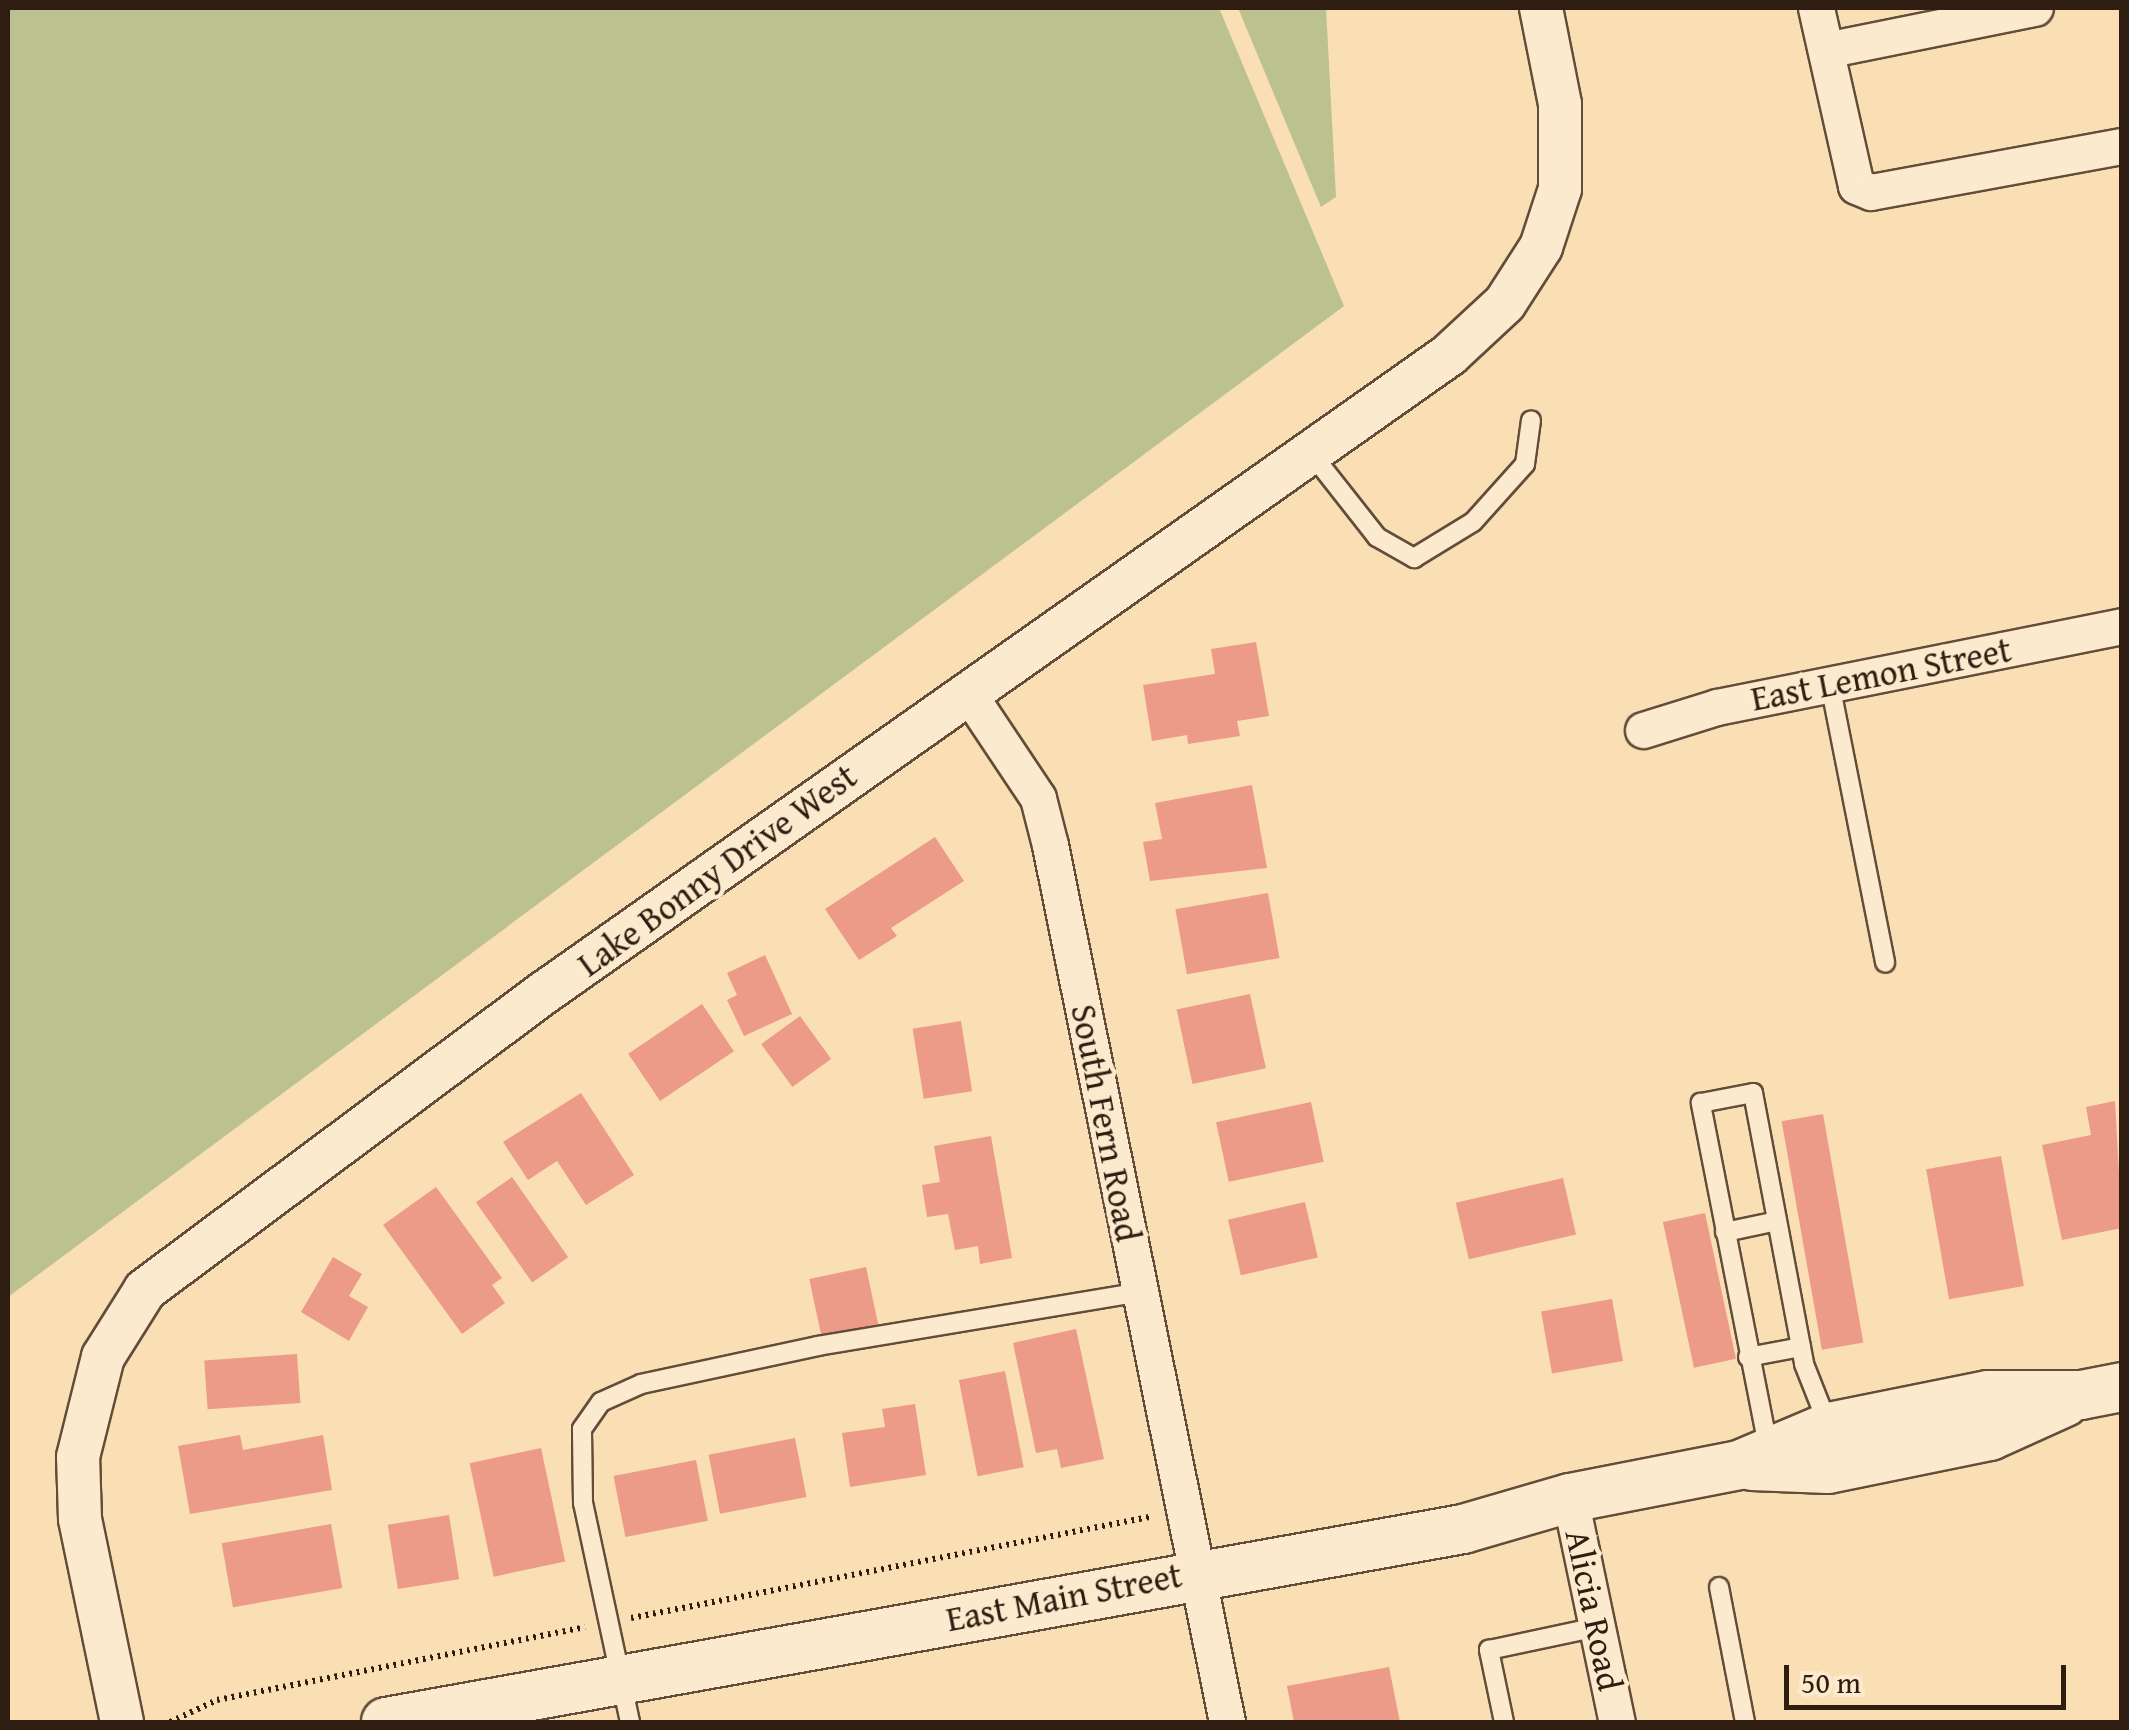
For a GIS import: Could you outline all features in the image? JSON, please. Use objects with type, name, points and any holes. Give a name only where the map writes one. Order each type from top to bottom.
[{"type":"main road","name":"East Main Street","points":[[386,1722],[626,1701],[1197,1572],[1242,1571],[1463,1529],[1570,1498],[1754,1458],[1829,1427],[1988,1395],[2102,1391]]},
{"type":"main road","name":"East Main Street","points":[[1754,1458],[1828,1469],[1990,1436],[2102,1391]]},
{"type":"street","name":"Lake Bonny Drive West","points":[[122,1722],[80,1519],[78,1457],[103,1357],[146,1290],[514,1015],[1448,355],[1505,303],[1540,247],[1560,190],[1561,126],[1541,8]]},
{"type":"street","points":[[1816,8],[1856,186],[1872,192],[2122,146]]},
{"type":"street","points":[[1826,50],[2035,8]]},
{"type":"street","name":"East Lemon Street","points":[[1643,730],[1717,707],[2122,626]]},
{"type":"street","name":"South Fern Road","points":[[968,693],[1038,798],[1226,1722]]},
{"type":"street","name":"Alicia Road","points":[[1570,1498],[1617,1722]]},
{"type":"lane","points":[[1310,452],[1377,537],[1414,558],[1472,522],[1524,464],[1531,420]]},
{"type":"lane","points":[[1830,684],[1885,963]]},
{"type":"lane","points":[[1754,1458],[1748,1358],[1701,1103],[1727,1094],[1753,1092],[1801,1347],[1829,1427]]},
{"type":"lane","points":[[1724,1232],[1778,1222]]},
{"type":"lane","points":[[626,1701],[579,1465],[582,1429],[601,1402],[642,1384],[818,1346],[1140,1292]]},
{"type":"lane","points":[[1748,1358],[1801,1347]]},
{"type":"lane","points":[[1719,1587],[1745,1722]]},
{"type":"lane","points":[[1504,1722],[1489,1650],[1597,1627]]},
{"type":"path","points":[[170,1722],[217,1700],[1160,1514]]},
{"type":"green space","points":[[8,8],[1219,8],[1344,306],[8,1297]]},
{"type":"green space","points":[[1238,8],[1326,8],[1336,197],[1321,207]]},
{"type":"building","points":[[1256,642],[1269,716],[1237,721],[1240,736],[1188,744],[1187,735],[1152,741],[1143,685],[1215,674],[1211,649]]},
{"type":"building","points":[[1252,785],[1267,868],[1150,881],[1143,842],[1162,839],[1155,803]]},
{"type":"building","points":[[935,837],[964,881],[891,928],[897,936],[859,960],[825,909]]},
{"type":"building","points":[[1268,893],[1279,958],[1187,974],[1175,909]]},
{"type":"building","points":[[765,955],[792,1014],[744,1036],[727,1000],[737,995],[727,973]]},
{"type":"building","points":[[1250,994],[1266,1068],[1192,1084],[1177,1010]]},
{"type":"building","points":[[702,1004],[734,1051],[660,1101],[628,1054]]},
{"type":"building","points":[[800,1016],[831,1059],[792,1087],[761,1044]]},
{"type":"building","points":[[961,1021],[972,1091],[924,1099],[913,1029]]},
{"type":"building","points":[[581,1093],[634,1175],[586,1205],[557,1161],[528,1180],[503,1142]]},
{"type":"building","points":[[2115,1101],[2122,1228],[2062,1240],[2042,1145],[2091,1135],[2086,1107]]},
{"type":"building","points":[[1311,1102],[1324,1162],[1229,1182],[1216,1122]]},
{"type":"building","points":[[1823,1114],[1863,1342],[1822,1350],[1782,1121]]},
{"type":"building","points":[[991,1136],[1012,1258],[980,1264],[978,1246],[955,1250],[948,1214],[927,1217],[922,1185],[940,1182],[934,1146]]},
{"type":"building","points":[[2001,1156],[2024,1286],[1949,1299],[1926,1169]]},
{"type":"building","points":[[512,1177],[568,1257],[532,1283],[476,1202]]},
{"type":"building","points":[[1563,1178],[1576,1235],[1469,1259],[1456,1203]]},
{"type":"building","points":[[436,1187],[502,1278],[492,1285],[505,1303],[462,1334],[383,1225]]},
{"type":"building","points":[[1305,1202],[1318,1258],[1241,1275],[1228,1220]]},
{"type":"building","points":[[1705,1213],[1736,1359],[1694,1368],[1663,1222]]},
{"type":"building","points":[[333,1257],[362,1274],[349,1296],[368,1307],[349,1341],[301,1312]]},
{"type":"building","points":[[866,1267],[878,1325],[822,1337],[809,1279]]},
{"type":"building","points":[[1612,1299],[1623,1361],[1552,1374],[1541,1312]]},
{"type":"building","points":[[1076,1329],[1104,1459],[1061,1468],[1057,1449],[1036,1453],[1013,1343]]},
{"type":"building","points":[[297,1354],[300,1403],[208,1409],[204,1360]]},
{"type":"building","points":[[1005,1371],[1024,1467],[978,1476],[959,1380]]},
{"type":"building","points":[[915,1404],[926,1475],[850,1487],[842,1433],[885,1427],[882,1409]]},
{"type":"building","points":[[240,1435],[243,1450],[323,1435],[332,1490],[190,1514],[178,1446]]},
{"type":"building","points":[[795,1438],[806,1497],[720,1514],[709,1455]]},
{"type":"building","points":[[541,1448],[565,1561],[494,1577],[470,1463]]},
{"type":"building","points":[[696,1460],[708,1521],[625,1537],[614,1476]]},
{"type":"building","points":[[449,1515],[459,1579],[398,1589],[388,1525]]},
{"type":"building","points":[[331,1524],[342,1588],[233,1607],[222,1543]]},
{"type":"building","points":[[1389,1667],[1400,1722],[1294,1722],[1287,1686]]}]
